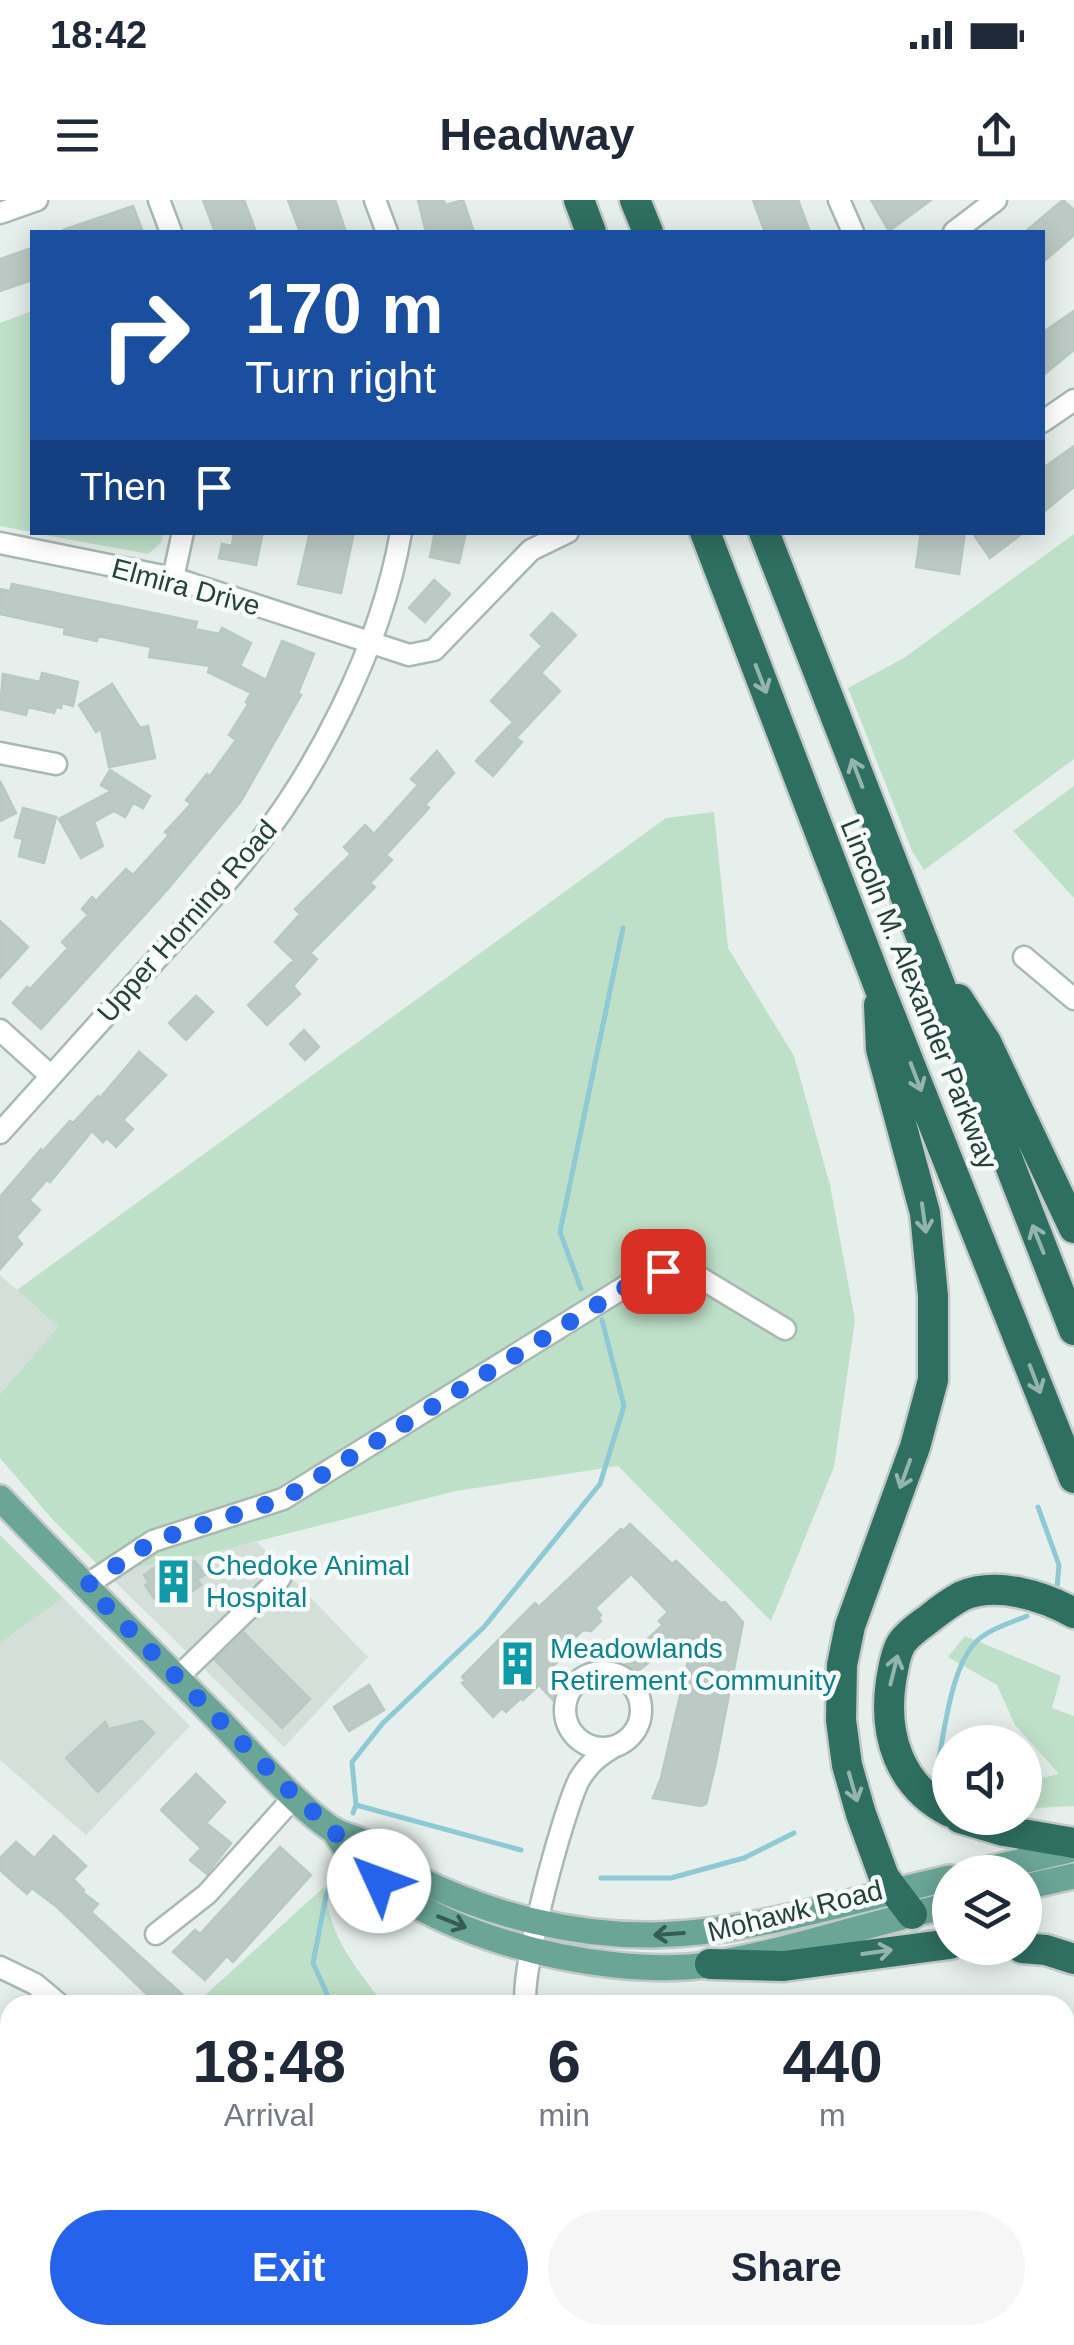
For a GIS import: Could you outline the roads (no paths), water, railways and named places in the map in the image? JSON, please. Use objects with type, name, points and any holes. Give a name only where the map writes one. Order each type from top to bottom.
[{"type":"highway","points":[[578,200],[590,230]]},
{"type":"highway","points":[[635,200],[647,230]]},
{"type":"highway","name":"Lincoln M. Alexander Parkway","points":[[706,535],[878,987],[1074,1478]]},
{"type":"highway","name":"Lincoln M. Alexander Parkway","points":[[765,535],[1074,1330]]},
{"type":"highway","points":[[921,942],[986,1042],[1074,1228]]},
{"type":"highway","points":[[878,987],[881,1049],[925,1214],[933,1296],[933,1380],[915,1446],[850,1626],[842,1665],[841,1720],[846,1765],[861,1814],[884,1877],[903,1902]]},
{"type":"highway","points":[[932,1801],[910,1781],[896,1758],[889,1727],[889,1695],[902,1644],[924,1623],[965,1595],[994,1590],[1042,1599],[1074,1613]]},
{"type":"highway","points":[[1023,1835],[1074,1846]]},
{"type":"highway","points":[[710,1964],[784,1966],[932,1946]]},
{"type":"highway","points":[[1042,1950],[1074,1959]]},
{"type":"main road","name":"Mohawk Road","points":[[0,1498],[295,1796],[334,1830],[361,1841],[432,1885],[538,1923],[593,1932],[652,1935],[730,1930],[836,1908],[903,1902],[932,1904]]},
{"type":"main road","name":"Mohawk Road","points":[[334,1830],[347,1854],[406,1900],[449,1922],[532,1950],[582,1961],[642,1967],[710,1964],[903,1902],[932,1887]]},
{"type":"main road","points":[[1040,1855],[1074,1846]]},
{"type":"main road","points":[[1042,1883],[1074,1876]]},
{"type":"street","points":[[0,214],[37,200]]},
{"type":"street","points":[[159,200],[170,230]]},
{"type":"street","points":[[375,200],[386,230]]},
{"type":"street","points":[[840,200],[852,230]]},
{"type":"street","points":[[957,230],[996,200]]},
{"type":"street","points":[[1045,420],[1074,400]]},
{"type":"street","points":[[173,578],[181,535]]},
{"type":"street","name":"Upper Horning Road","points":[[0,1133],[240,867],[280,813],[326,737],[368,643],[394,568],[400,535]]},
{"type":"street","points":[[368,643],[409,655],[434,650],[532,550],[562,535]]},
{"type":"street","name":"Elmira Drive","points":[[0,544],[173,578],[368,643]]},
{"type":"street","points":[[0,753],[56,764]]},
{"type":"street","points":[[1024,957],[1074,999]]},
{"type":"street","points":[[0,1030],[52,1076]]},
{"type":"street","points":[[86,1586],[153,1541],[283,1499],[644,1276],[663,1271],[689,1272],[785,1329]]},
{"type":"street","points":[[177,1678],[280,1578]]},
{"type":"street","points":[[526,1995],[525,1980],[548,1873],[573,1793],[595,1758],[634,1734],[641,1720],[642,1707],[630,1682],[614,1673],[587,1675],[568,1694],[566,1720],[582,1754],[582,1776]]},
{"type":"street","points":[[574,1736],[586,1745],[612,1748]]},
{"type":"street","points":[[156,1934],[207,1894],[295,1796]]},
{"type":"street","points":[[0,1966],[48,1995]]},
{"type":"waterway","points":[[581,1289],[560,1232],[623,928]]},
{"type":"waterway","points":[[353,1813],[356,1805],[352,1762],[383,1723],[484,1627],[600,1484],[624,1406],[602,1320]]},
{"type":"waterway","points":[[1038,1507],[1059,1565],[1057,1588]]},
{"type":"waterway","points":[[946,1725],[957,1676],[972,1646],[999,1627],[1027,1616]]},
{"type":"waterway","points":[[356,1805],[521,1850]]},
{"type":"waterway","points":[[601,1878],[671,1878],[744,1858],[794,1833]]},
{"type":"waterway","points":[[327,1995],[313,1963],[335,1868]]},
{"type":"place","name":"Chedoke Animal Hospital","points":[[173,1581]]},
{"type":"place","name":"Meadowlands Retirement Community","points":[[517,1664]]}]
